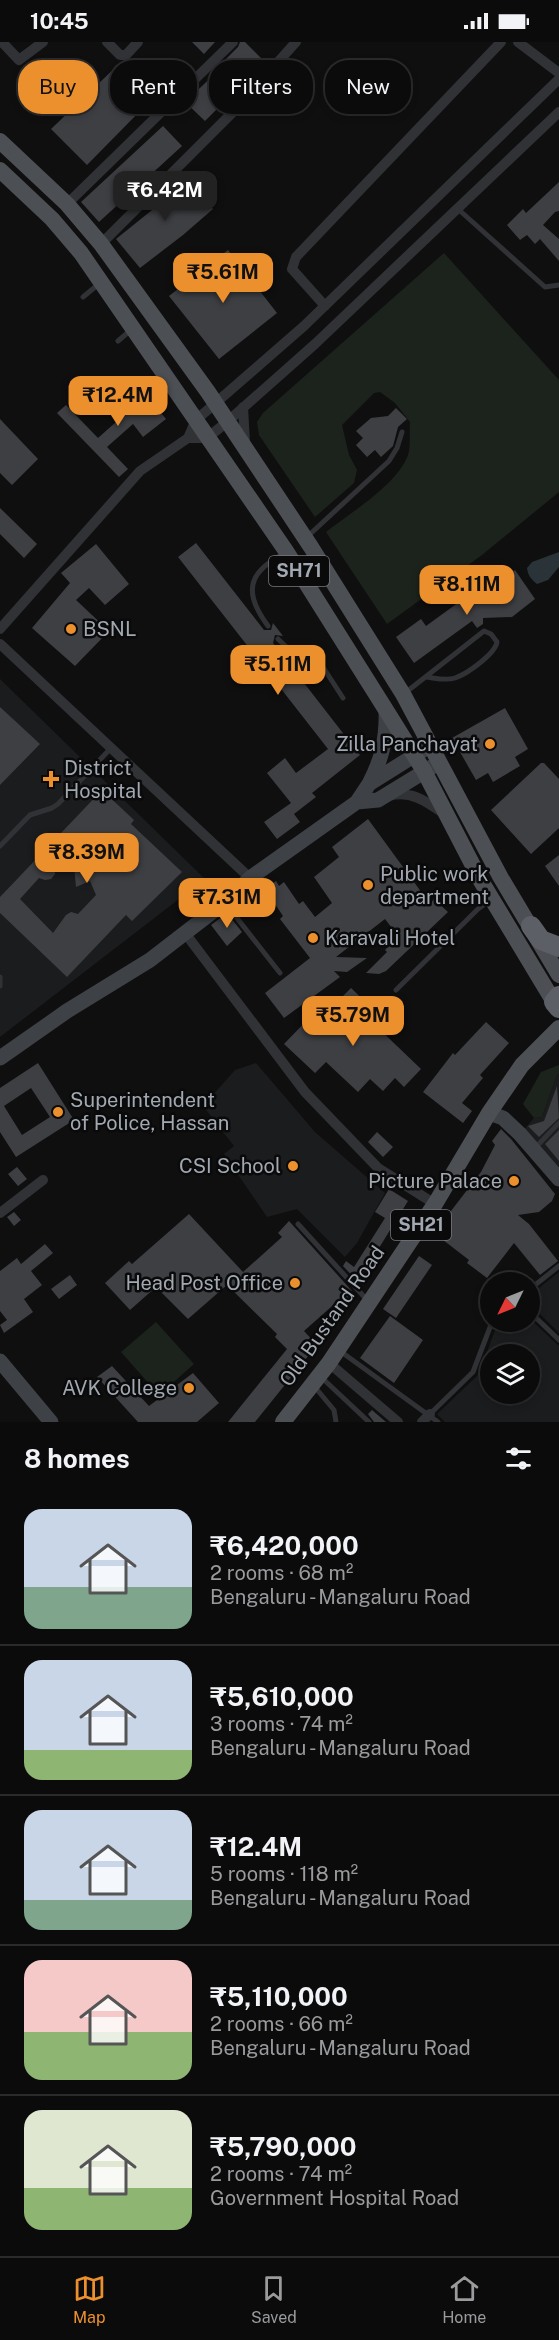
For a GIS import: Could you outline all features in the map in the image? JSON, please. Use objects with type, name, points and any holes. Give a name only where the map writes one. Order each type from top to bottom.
[{"type":"highway","points":[[531,926],[541,940],[559,947]]},
{"type":"main road","name":"SH71","points":[[0,141],[67,204],[101,244],[215,404],[308,543],[403,694],[501,878],[559,975]]},
{"type":"main road","name":"SH71","points":[[0,170],[52,219],[81,253],[289,555],[424,771],[492,899],[557,1002]]},
{"type":"main road","points":[[52,219],[67,204]]},
{"type":"main road","points":[[289,555],[308,543]]},
{"type":"main road","name":"Old Bustand Road","points":[[283,1422],[325,1368],[435,1204],[489,1113],[522,1065],[559,1028]]},
{"type":"main road","points":[[536,1050],[559,1044]]},
{"type":"street","points":[[2,42],[19,60],[43,42]]},
{"type":"street","points":[[107,42],[120,55],[126,55],[138,42]]},
{"type":"street","points":[[67,204],[233,42]]},
{"type":"street","points":[[101,244],[238,107],[297,42]]},
{"type":"street","points":[[325,306],[292,269],[296,257],[501,42]]},
{"type":"street","points":[[518,42],[559,73]]},
{"type":"street","points":[[0,629],[140,471],[188,438],[196,420],[325,306],[559,80]]},
{"type":"street","points":[[188,438],[207,438],[227,422],[315,344],[559,112]]},
{"type":"street","points":[[243,407],[247,452]]},
{"type":"street","points":[[0,644],[250,878]]},
{"type":"street","points":[[0,1058],[67,1011],[150,960],[225,902],[250,878],[357,802],[381,762],[386,738],[386,710]]},
{"type":"street","points":[[369,784],[431,745]]},
{"type":"street","points":[[378,800],[441,763]]},
{"type":"street","points":[[357,802],[378,800],[402,793],[425,800],[449,819]]},
{"type":"street","points":[[185,933],[305,1092],[378,1168],[435,1204]]},
{"type":"street","points":[[489,1113],[503,1118],[534,1149],[559,1179]]},
{"type":"street","points":[[0,1213],[43,1180]]},
{"type":"street","points":[[0,1361],[51,1422]]},
{"type":"street","points":[[325,1368],[398,1422]]},
{"type":"lane","points":[[457,208],[545,287],[559,285]]},
{"type":"lane","points":[[82,297],[101,281]]},
{"type":"lane","points":[[118,340],[134,328]]},
{"type":"lane","points":[[308,543],[389,461],[398,448],[402,432]]},
{"type":"lane","points":[[268,626],[254,603],[256,580],[260,570],[289,555]]},
{"type":"lane","points":[[403,694],[484,631],[491,634],[497,642],[491,654],[456,678],[447,680],[426,677]]},
{"type":"lane","points":[[278,639],[295,655],[321,664],[343,698]]},
{"type":"lane","points":[[0,846],[30,815],[58,804],[111,748]]},
{"type":"lane","points":[[396,990],[478,909],[492,899]]},
{"type":"lane","points":[[225,902],[280,974]]},
{"type":"lane","points":[[0,977],[0,986]]},
{"type":"lane","points":[[534,1149],[559,1123]]},
{"type":"lane","points":[[298,1224],[369,1302]]},
{"type":"lane","points":[[540,1281],[559,1266]]},
{"type":"lane","points":[[540,1322],[559,1340]]},
{"type":"lane","points":[[426,1418],[473,1372],[488,1332]]},
{"type":"lane","points":[[325,1368],[438,1422]]},
{"type":"lane","points":[[325,1368],[336,1422]]},
{"type":"lane","points":[[325,1368],[369,1422]]},
{"type":"shaded area","points":[[444,253],[559,380],[559,492],[482,555],[387,624],[326,532],[372,498],[394,477],[408,455],[410,422],[395,403],[380,392],[374,393],[342,425],[349,455],[357,470],[354,483],[315,517],[259,435],[257,422],[263,413]]},
{"type":"shaded area","points":[[559,552],[559,567],[548,580],[537,584],[530,577],[527,568],[532,562]]},
{"type":"shaded area","name":"District Hospital","points":[[0,679],[205,879],[0,1037]]},
{"type":"shaded area","name":"CSI School","points":[[256,1063],[315,1132],[385,1193],[357,1243],[345,1257],[297,1209],[267,1217],[224,1154],[234,1146],[203,1106],[235,1070]]},
{"type":"shaded area","points":[[559,1065],[559,1074],[542,1117],[534,1118],[523,1104],[541,1072]]},
{"type":"shaded area","points":[[559,1074],[559,1179],[520,1134],[534,1118],[542,1117]]},
{"type":"shaded area","points":[[559,1272],[559,1333],[540,1314],[540,1287]]},
{"type":"shaded area","points":[[156,1322],[194,1364],[159,1395],[121,1352]]},
{"type":"shaded area","points":[[540,1328],[559,1346],[559,1422],[445,1422],[437,1414],[480,1371],[480,1404],[540,1404],[540,1344],[490,1344],[494,1332],[540,1332]]},
{"type":"building","points":[[192,42],[215,42],[204,54]]},
{"type":"building","points":[[240,42],[245,42],[261,58],[259,60],[225,60]]},
{"type":"building","points":[[110,73],[110,114],[137,114],[87,165],[51,129],[67,114],[98,114],[98,84]]},
{"type":"building","points":[[209,80],[209,114],[212,114],[205,121],[197,113],[197,91]]},
{"type":"building","points":[[163,126],[182,146],[99,222],[81,202]]},
{"type":"building","points":[[183,176],[213,209],[140,268],[116,239],[157,206],[154,202]]},
{"type":"building","points":[[559,182],[559,211],[555,212],[543,225],[559,239],[559,261],[540,239],[535,244],[527,235],[520,240],[507,225],[523,209],[526,213]]},
{"type":"building","points":[[228,250],[277,313],[219,359],[169,296]]},
{"type":"building","points":[[141,388],[166,419],[143,437],[133,424],[107,447],[128,469],[119,477],[57,413],[66,405],[98,438],[125,414],[119,406]]},
{"type":"building","points":[[396,408],[407,419],[398,427],[393,446],[381,457],[375,450],[367,457],[356,445],[363,438],[356,431],[371,418],[388,416]]},
{"type":"building","points":[[0,419],[38,459],[12,485],[0,473]]},
{"type":"building","points":[[0,508],[37,544],[24,558],[0,534]]},
{"type":"building","points":[[196,543],[264,630],[271,630],[273,623],[283,636],[275,635],[273,643],[360,755],[312,793],[316,797],[294,814],[300,822],[277,839],[264,822],[291,803],[267,773],[285,758],[296,773],[328,749],[178,557]]},
{"type":"building","points":[[96,544],[129,584],[105,605],[89,588],[76,600],[109,631],[75,666],[32,628],[70,583],[61,573]]},
{"type":"building","points":[[515,570],[535,599],[512,617],[483,618],[483,624],[477,628],[472,621],[414,663],[396,637],[421,619],[426,626],[477,589],[482,596]]},
{"type":"building","points":[[0,707],[40,744],[0,785]]},
{"type":"building","name":"Zilla Panchayat","points":[[505,708],[528,749],[515,757],[520,766],[493,782],[488,773],[476,780],[452,738]]},
{"type":"building","points":[[541,763],[544,763],[559,779],[559,828],[531,854],[491,810]]},
{"type":"building","points":[[102,790],[134,820],[131,824],[182,872],[132,921],[126,915],[67,977],[0,913],[0,897]],"holes":[[[72,844],[76,887],[90,881],[96,895],[78,914],[71,912],[66,915],[53,933],[20,899],[39,878],[51,879],[55,874],[55,863]]]},
{"type":"building","points":[[368,819],[430,904],[434,899],[448,912],[386,971],[379,974],[366,973],[387,952],[385,950],[398,936],[385,919],[336,957],[367,958],[347,972],[334,971],[340,977],[284,1018],[265,993],[310,958],[280,919],[283,916],[265,889],[276,881],[279,886],[284,882],[299,904],[303,901],[315,917],[332,903],[314,877],[339,857],[332,847]]},
{"type":"building","points":[[559,855],[559,886],[545,866]]},
{"type":"building","points":[[227,913],[242,932],[227,946],[211,925]]},
{"type":"building","points":[[351,988],[380,1016],[373,1023],[421,1069],[404,1087],[395,1078],[383,1091],[370,1079],[358,1092],[326,1062],[315,1073],[284,1044],[312,1015],[323,1026],[340,1009],[335,1004]]},
{"type":"building","points":[[486,1022],[509,1043],[480,1075],[483,1078],[462,1103],[472,1111],[463,1123],[423,1092],[453,1053],[455,1055]]},
{"type":"building","name":"Superintendent of Police, Hassan","points":[[38,1063],[74,1120],[16,1157],[0,1132],[0,1088]],"holes":[[[31,1088],[50,1117],[22,1135],[4,1106]]]},
{"type":"building","points":[[557,1086],[559,1118],[539,1137],[528,1126],[544,1121]]},
{"type":"building","points":[[501,1129],[555,1194],[552,1201],[539,1212],[518,1215],[529,1224],[558,1261],[540,1275],[540,1272],[538,1272],[514,1243],[492,1272],[480,1273],[467,1263],[469,1260],[434,1233],[481,1172],[495,1145],[492,1141]]},
{"type":"building","points":[[559,1130],[559,1161],[545,1144]]},
{"type":"building","points":[[377,1132],[393,1147],[383,1157],[368,1142]]},
{"type":"building","points":[[17,1167],[27,1179],[18,1186],[8,1174]]},
{"type":"building","points":[[389,1189],[408,1201],[358,1282],[343,1266],[346,1261],[354,1267],[385,1218],[375,1212]]},
{"type":"building","points":[[14,1212],[21,1220],[14,1226],[7,1217]]},
{"type":"building","points":[[189,1214],[243,1272],[282,1237],[278,1233],[289,1221],[352,1291],[344,1304],[340,1299],[304,1331],[317,1345],[255,1422],[228,1422],[287,1349],[275,1337],[277,1334],[227,1285],[188,1319],[156,1287],[130,1310],[105,1283],[129,1261],[132,1264]]},
{"type":"building","points":[[45,1244],[53,1253],[31,1271],[42,1285],[24,1299],[33,1312],[4,1333],[0,1325],[7,1320],[0,1311],[0,1271],[17,1258],[21,1264]]},
{"type":"building","points":[[419,1256],[432,1265],[396,1318],[383,1309]]},
{"type":"building","points":[[70,1275],[77,1285],[59,1299],[51,1289]]},
{"type":"building","points":[[390,1316],[423,1340],[394,1383],[360,1358]]},
{"type":"building","name":"AVK College","points":[[112,1366],[149,1406],[193,1373],[219,1403],[197,1422],[138,1422],[97,1377]]},
{"type":"building","points":[[372,1410],[386,1422],[374,1422],[368,1414]]},
{"type":"place","name":"BSNL","points":[[71,629]]},
{"type":"place","name":"Zilla Panchayat","points":[[490,744]]},
{"type":"place","name":"District Hospital","points":[[51,779]]},
{"type":"place","name":"Public work department","points":[[368,885]]},
{"type":"place","name":"Karavali Hotel","points":[[313,938]]},
{"type":"place","name":"Superintendent of Police, Hassan","points":[[58,1112]]},
{"type":"place","name":"CSI School","points":[[293,1166]]},
{"type":"place","name":"Picture Palace","points":[[514,1181]]},
{"type":"place","name":"Head Post Office","points":[[295,1283]]},
{"type":"place","name":"AVK College","points":[[189,1388]]}]
